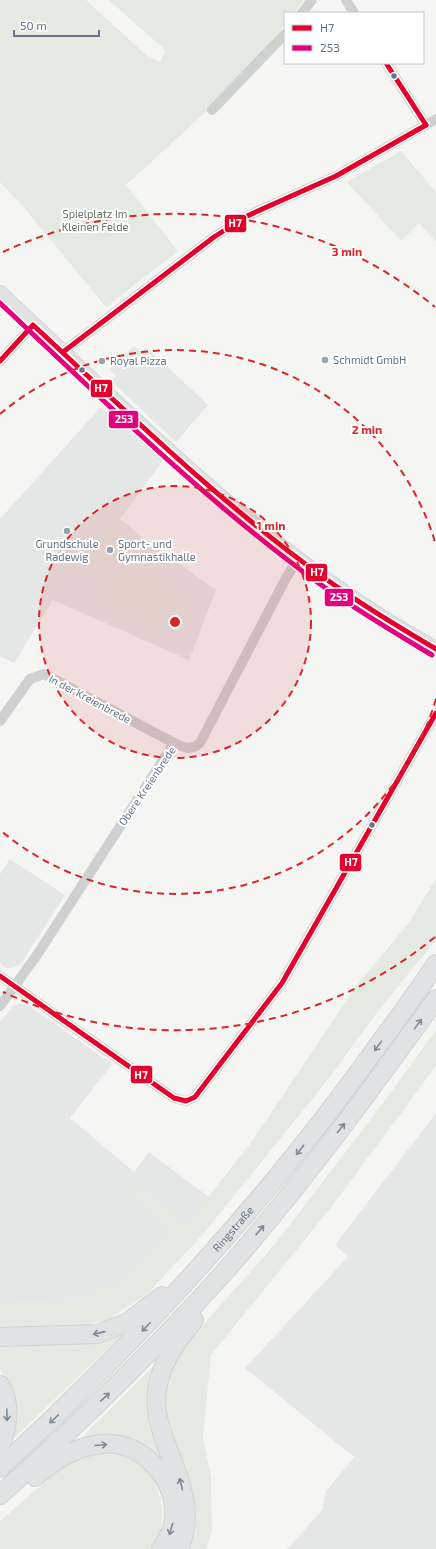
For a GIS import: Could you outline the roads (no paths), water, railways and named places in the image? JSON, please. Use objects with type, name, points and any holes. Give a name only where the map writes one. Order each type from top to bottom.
[{"type":"highway","name":"Ringstraße","points":[[0,1468],[105,1369],[187,1283],[229,1236],[291,1162],[349,1086],[436,964]]},
{"type":"highway","name":"Ringstraße","points":[[2,1493],[114,1389],[235,1260],[307,1174],[436,999]]},
{"type":"highway","points":[[0,1337],[77,1336],[97,1334],[128,1322],[162,1296],[201,1251],[229,1236]]},
{"type":"highway","points":[[179,1549],[184,1536],[186,1516],[184,1496],[177,1468],[163,1437],[157,1399],[159,1381],[167,1360],[181,1336],[225,1284],[235,1260]]},
{"type":"highway","points":[[0,1384],[7,1401],[8,1420],[5,1437],[0,1446]]},
{"type":"highway","points":[[2,1493],[21,1489],[43,1470],[67,1454],[91,1446],[111,1444],[127,1447],[144,1455],[152,1462],[168,1484],[173,1503],[174,1519],[169,1536],[161,1549]]},
{"type":"main road","points":[[0,293],[198,477],[255,525],[298,559],[391,624],[436,649]]},
{"type":"street","points":[[303,12],[312,0]]},
{"type":"street","points":[[346,0],[353,12]]},
{"type":"street","points":[[212,110],[284,35]]},
{"type":"street","points":[[387,64],[426,125]]},
{"type":"street","points":[[63,352],[214,237],[247,216],[336,176],[436,119]]},
{"type":"street","points":[[0,361],[34,325]]},
{"type":"street","name":"Obere Kreienbrede","points":[[0,1006],[37,955],[174,743],[184,749],[194,748],[200,743],[286,578],[298,559]]},
{"type":"street","name":"In der Kreienbrede","points":[[0,721],[30,679],[44,674],[174,743]]},
{"type":"street","points":[[0,976],[174,1098],[186,1101],[195,1097],[282,983],[436,713]]},
{"type":"place","name":"Schmidt GmbH","points":[[325,360]]},
{"type":"place","name":"Royal Pizza","points":[[102,361]]},
{"type":"place","name":"Grundschule Radewig","points":[[67,531]]},
{"type":"place","name":"Sport- und Gymnastikhalle","points":[[110,550]]},
{"type":"park label","name":"Spielplatz Im Kleinen Felde","points":[[95,220]]}]
